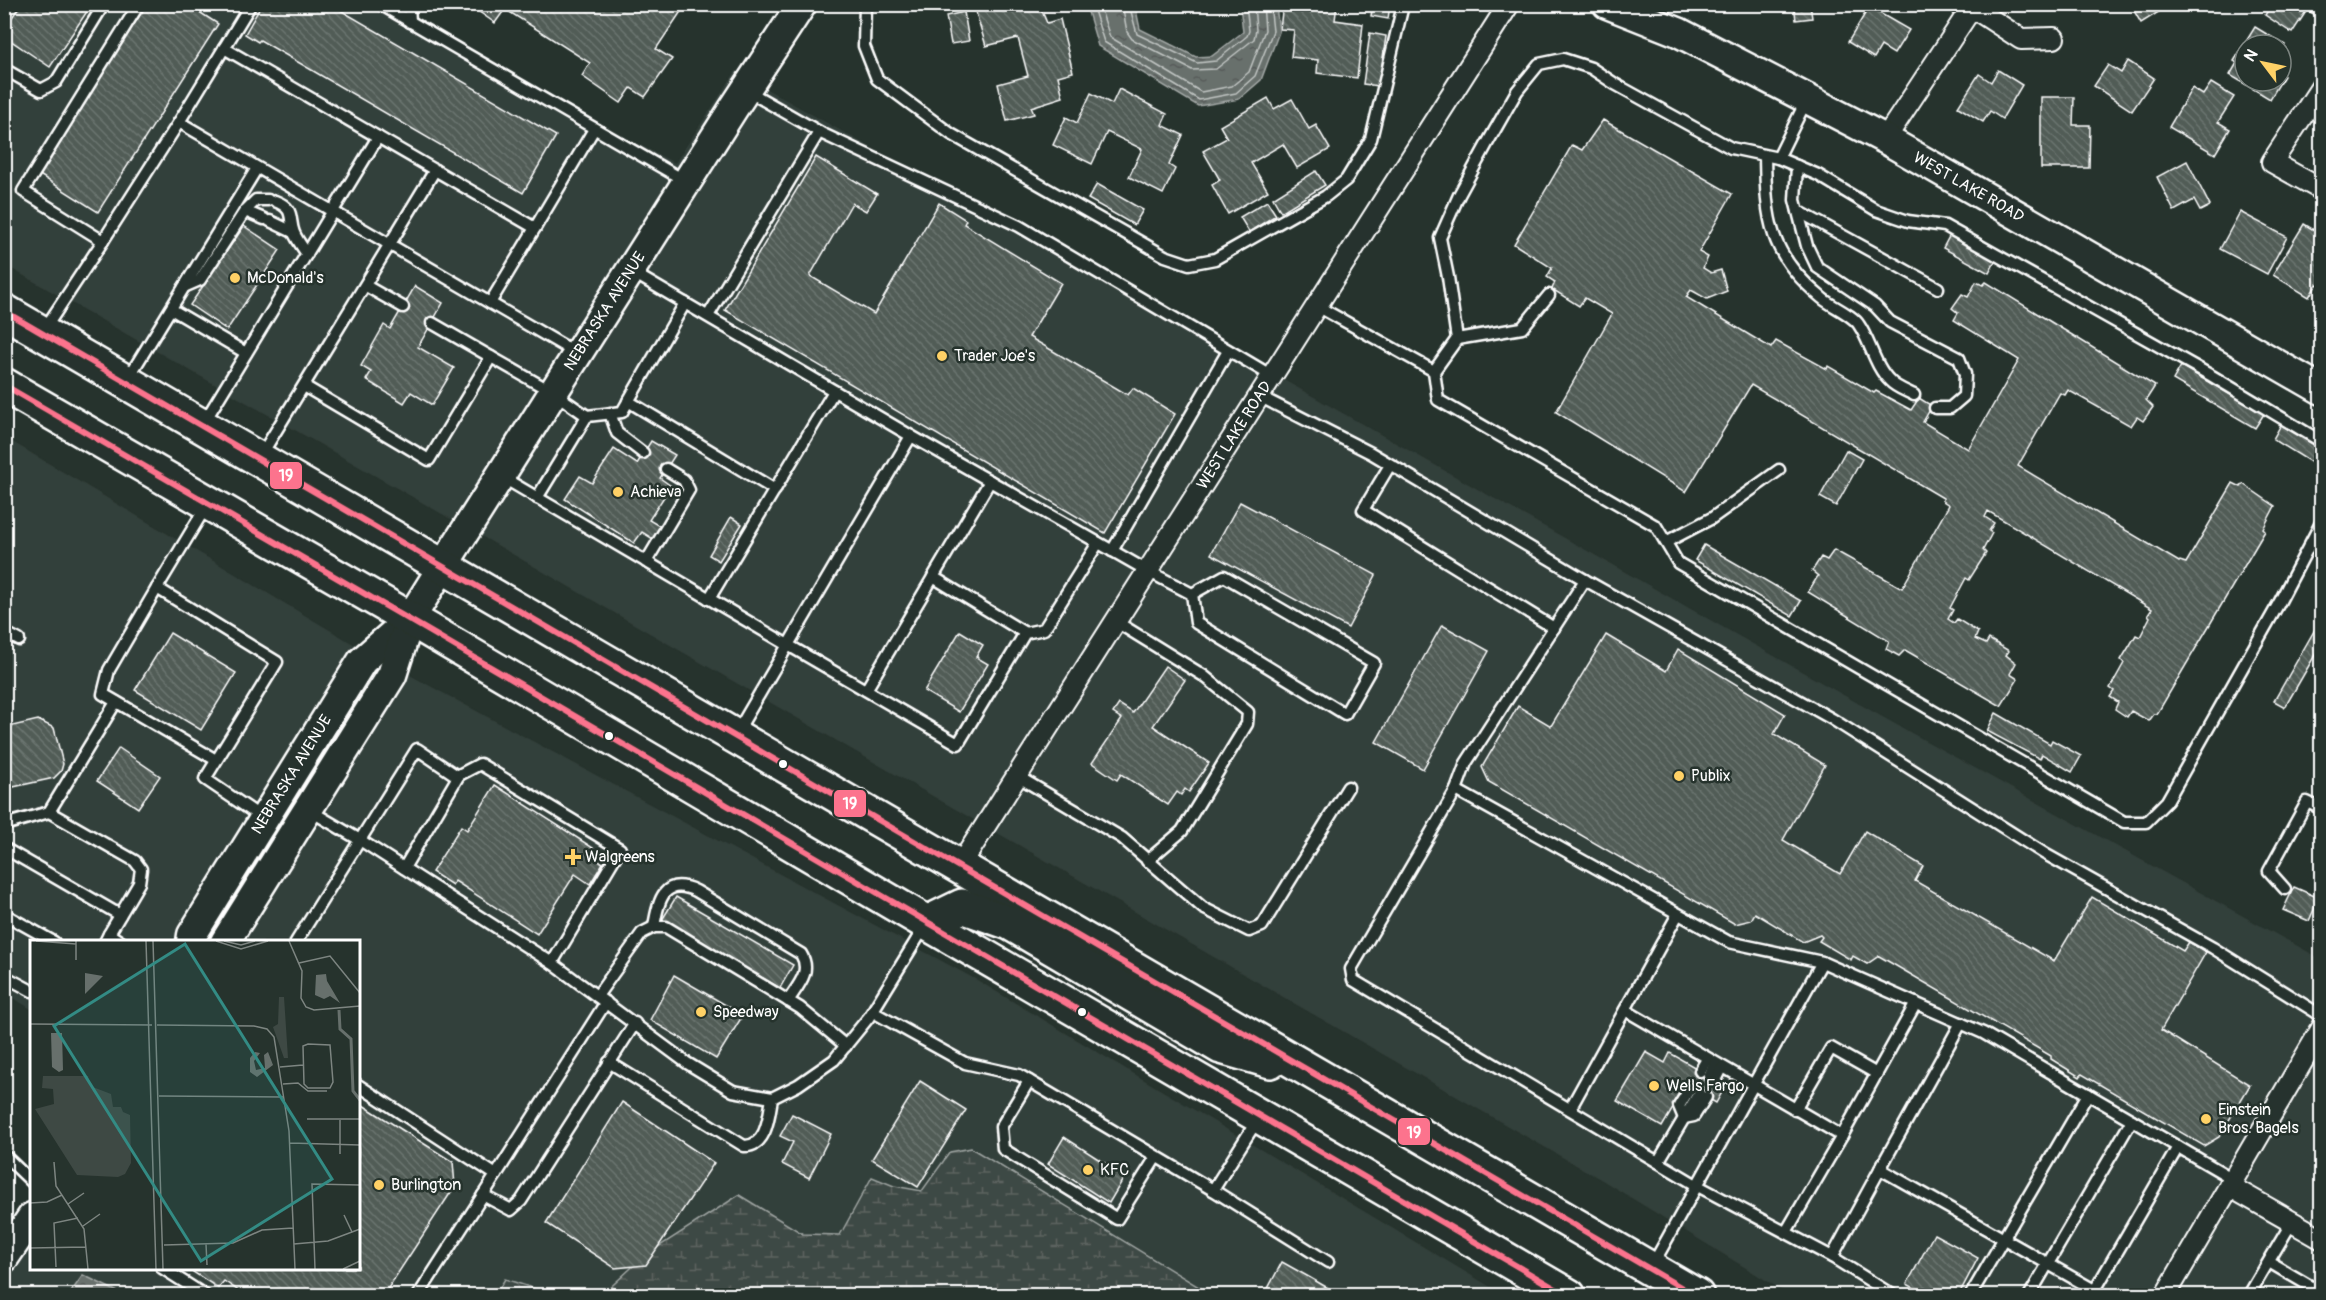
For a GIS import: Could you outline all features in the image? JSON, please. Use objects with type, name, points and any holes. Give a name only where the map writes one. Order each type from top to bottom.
[{"type":"highway","points":[[4,311],[1697,1296]]},
{"type":"highway","points":[[4,385],[410,619],[1565,1295]]},
{"type":"highway","points":[[927,923],[962,906],[1010,923],[1221,1047],[1321,1076]]},
{"type":"street","name":"NEBRASKA AVENUE","points":[[226,940],[392,675],[410,619],[802,4]]},
{"type":"street","name":"WEST LAKE ROAD","points":[[959,867],[1146,570],[1509,4]]},
{"type":"street","name":"WEST LAKE ROAD","points":[[1607,4],[1678,32],[1885,139],[2322,390]]},
{"type":"street","points":[[1885,139],[1973,6],[2021,39],[2054,38]]},
{"type":"street","points":[[2322,86],[2272,162],[2322,190]]},
{"type":"street","name":"NEBRASKA AVENUE","points":[[191,940],[192,935],[362,661],[410,619]]},
{"type":"street","points":[[2165,1296],[2322,1028]]},
{"type":"street","points":[[2231,1183],[2322,1239]]},
{"type":"street","points":[[4,1258],[30,1220]]},
{"type":"lane","points":[[4,69],[41,90],[56,82],[104,4]]},
{"type":"lane","points":[[103,241],[23,191],[139,4]]},
{"type":"lane","points":[[42,333],[179,122],[251,4]]},
{"type":"lane","points":[[380,4],[687,182]]},
{"type":"lane","points":[[409,4],[410,22]]},
{"type":"lane","points":[[865,4],[864,46],[877,79],[951,134],[1165,256],[1189,264],[1215,259],[1326,196],[1346,180],[1371,139],[1403,5]]},
{"type":"lane","points":[[224,48],[535,228]]},
{"type":"lane","points":[[2322,442],[2212,376],[1945,226],[1908,221],[1876,210],[1818,175],[1797,166],[1731,148],[1615,84],[1591,68],[1563,59],[1539,64],[1517,91],[1458,195],[1440,238],[1457,339],[1434,371],[1438,400],[1656,526],[1678,563],[2124,822],[2146,822],[2167,801],[2279,603],[2322,521]]},
{"type":"lane","points":[[746,90],[819,132],[1019,226],[1272,376]]},
{"type":"lane","points":[[1778,159],[1808,98]]},
{"type":"lane","points":[[179,122],[578,354]]},
{"type":"lane","points":[[490,303],[594,129]]},
{"type":"lane","points":[[708,316],[819,132]]},
{"type":"lane","points":[[201,426],[378,137]]},
{"type":"lane","points":[[1766,156],[1766,197],[1770,227],[1781,255],[1806,285],[1825,301],[1859,323],[1890,382],[1914,395]]},
{"type":"lane","points":[[1797,166],[1795,200],[1806,246],[1817,267],[1875,306],[1890,322],[1959,358],[1965,374],[1964,396],[1950,408],[1935,408]]},
{"type":"lane","points":[[126,381],[257,168]]},
{"type":"lane","points":[[258,460],[435,170]]},
{"type":"lane","points":[[184,287],[200,280],[245,212],[256,200],[272,200],[281,203],[289,211],[293,219],[293,232],[307,254]]},
{"type":"lane","points":[[1798,211],[1938,288]]},
{"type":"lane","points":[[245,212],[293,232]]},
{"type":"lane","points":[[630,271],[911,436],[1192,594]]},
{"type":"lane","points":[[366,286],[403,307]]},
{"type":"lane","points":[[1457,339],[1522,328],[1549,295]]},
{"type":"lane","points":[[432,323],[554,393],[587,416],[622,412],[685,303]]},
{"type":"lane","points":[[1317,306],[1434,371]]},
{"type":"lane","points":[[171,309],[246,353]]},
{"type":"lane","points":[[1112,551],[1228,351]]},
{"type":"lane","points":[[304,386],[429,460],[491,357]]},
{"type":"lane","points":[[709,599],[834,391]]},
{"type":"lane","points":[[1259,396],[1371,453],[1585,580],[1832,719],[2045,854],[2213,948],[2322,1016]]},
{"type":"lane","points":[[628,401],[775,490]]},
{"type":"lane","points":[[610,413],[617,433],[643,453]]},
{"type":"lane","points":[[537,498],[587,416]]},
{"type":"lane","points":[[734,736],[911,436]]},
{"type":"lane","points":[[1390,465],[1363,510],[1554,628]]},
{"type":"lane","points":[[646,562],[689,490],[684,480],[666,469]]},
{"type":"lane","points":[[1666,542],[1712,518],[1779,470]]},
{"type":"lane","points":[[500,476],[958,744],[1025,633]]},
{"type":"lane","points":[[866,690],[990,481]]},
{"type":"lane","points":[[208,503],[109,670],[103,694],[216,760]]},
{"type":"lane","points":[[933,578],[1025,633],[1044,629],[1098,543]]},
{"type":"lane","points":[[1224,576],[1374,663],[1344,714],[1196,623],[1192,594],[1224,576]]},
{"type":"lane","points":[[1585,580],[1466,763],[1456,790],[1351,969],[1353,980],[1698,1186],[1832,1257],[1894,1296]]},
{"type":"lane","points":[[157,588],[277,662],[205,779],[264,819]]},
{"type":"lane","points":[[1115,621],[1204,676],[1248,712],[1248,724],[1182,831],[1147,861]]},
{"type":"lane","points":[[4,632],[19,640]]},
{"type":"lane","points":[[4,825],[49,812],[116,702]]},
{"type":"lane","points":[[297,940],[417,749],[457,776],[459,775]]},
{"type":"lane","points":[[404,868],[459,775],[480,764],[620,849],[552,963]]},
{"type":"lane","points":[[1017,776],[1122,838],[1203,908],[1249,931],[1262,926],[1348,787]]},
{"type":"lane","points":[[1456,790],[1729,942],[1822,962],[1983,1033],[2178,1147],[2231,1183]]},
{"type":"lane","points":[[2285,890],[2269,871],[2307,802],[2322,809]]},
{"type":"lane","points":[[309,810],[552,963],[687,1063],[733,1091],[772,1098],[798,1085],[834,1060],[873,1012],[927,923]]},
{"type":"lane","points":[[49,812],[135,861],[141,868],[139,883],[107,938]]},
{"type":"lane","points":[[4,848],[120,915]]},
{"type":"lane","points":[[654,927],[657,908],[663,895],[672,887],[683,885],[696,891],[801,954],[806,961],[807,970],[788,1001]]},
{"type":"lane","points":[[4,914],[50,940]]},
{"type":"lane","points":[[1570,1109],[1678,914]]},
{"type":"lane","points":[[418,1296],[496,1175],[642,933],[654,927],[666,927],[800,1008],[846,1046]]},
{"type":"lane","points":[[1651,1268],[1822,962]]},
{"type":"lane","points":[[4,976],[30,990]]},
{"type":"lane","points":[[1786,1232],[1916,1003]]},
{"type":"lane","points":[[1625,1010],[1842,1136]]},
{"type":"lane","points":[[873,1012],[965,1063],[1019,1075],[1213,1190],[1328,1262]]},
{"type":"lane","points":[[483,1195],[511,1210],[521,1200],[634,1023]]},
{"type":"lane","points":[[1832,1257],[1961,1023]]},
{"type":"lane","points":[[1795,1110],[1831,1048],[1877,1074]]},
{"type":"lane","points":[[609,1062],[744,1146],[757,1143],[766,1130],[772,1098]]},
{"type":"lane","points":[[1715,1063],[1708,1075],[1715,1063]]},
{"type":"lane","points":[[1029,1081],[1001,1128],[1003,1149],[1117,1219],[1156,1158]]},
{"type":"lane","points":[[360,1086],[496,1175]]},
{"type":"lane","points":[[1658,1162],[1684,1118],[1694,1116],[1698,1093],[1679,1106],[1684,1118]]},
{"type":"lane","points":[[1970,1296],[2088,1094]]},
{"type":"lane","points":[[1213,1190],[1260,1115]]},
{"type":"lane","points":[[2029,1296],[2132,1120]]},
{"type":"lane","points":[[1881,1169],[2100,1293],[2178,1147]]},
{"type":"lane","points":[[4,1155],[30,1180]]},
{"type":"lane","points":[[2255,1296],[2250,1293],[2292,1222]]},
{"type":"lane","points":[[2269,1262],[2322,1293]]},
{"type":"lane","points":[[164,1270],[206,1296]]},
{"type":"shaded area","points":[[5,5],[389,5],[622,136],[675,163],[736,71],[743,75],[458,523],[5,265]]},
{"type":"shaded area","points":[[761,86],[1264,368],[976,821],[476,533]]},
{"type":"shaded area","points":[[1282,379],[1886,719],[2321,959],[2321,1006],[2153,1295],[1790,1295],[1602,1180],[994,831]]},
{"type":"shaded area","points":[[4,437],[360,648],[182,940],[30,940],[30,1008],[4,992]]},
{"type":"shaded area","points":[[404,672],[977,980],[1504,1295],[1212,1295],[971,1148],[950,1152],[922,1191],[894,1186],[872,1177],[840,1235],[804,1234],[739,1195],[601,1295],[554,1295],[506,1279],[495,1296],[124,1296],[83,1275],[69,1295],[25,1296],[5,1284],[5,1278],[30,1238],[30,1270],[360,1270],[360,940],[239,940]]},
{"type":"shaded area","points":[[2321,1049],[2321,1228],[2244,1183]]},
{"type":"shaded area","points":[[2234,1200],[2321,1250],[2321,1295],[2178,1296]]},
{"type":"green space","points":[[971,1148],[1212,1295],[601,1296],[644,1256],[739,1195],[803,1234],[840,1235],[872,1177],[894,1186],[922,1191],[950,1152]]},
{"type":"green space","points":[[505,1279],[554,1295],[495,1295]]},
{"type":"water","points":[[1086,5],[1135,5],[1140,29],[1196,57],[1212,56],[1243,32],[1240,5],[1276,5],[1279,32],[1261,80],[1239,99],[1198,106],[1098,46]]},
{"type":"water","points":[[83,1275],[124,1295],[69,1295]]},
{"type":"building","points":[[21,4],[92,4],[50,67],[4,36],[4,29]]},
{"type":"building","points":[[147,4],[187,4],[218,24],[98,212],[38,174]]},
{"type":"building","points":[[262,4],[330,4],[556,136],[523,193],[260,40],[258,42],[245,34]]},
{"type":"building","points":[[468,4],[686,4],[656,49],[672,59],[645,97],[631,88],[621,103],[582,76],[590,63],[505,9],[495,23]]},
{"type":"building","points":[[1004,4],[1006,9],[1022,4],[1039,4],[1047,23],[1060,19],[1073,72],[1058,76],[1063,97],[1031,107],[1034,114],[1007,121],[998,84],[1028,76],[1018,38],[986,46],[974,6]]},
{"type":"building","points":[[1283,4],[1337,4],[1335,20],[1363,24],[1357,78],[1317,73],[1318,60],[1291,57],[1294,30],[1280,29]]},
{"type":"building","points":[[1373,4],[1390,4],[1388,19],[1371,16]]},
{"type":"building","points":[[1794,4],[1810,4],[1812,18],[1796,20]]},
{"type":"building","points":[[2130,4],[2163,4],[2165,8],[2141,23]]},
{"type":"building","points":[[2272,4],[2322,4],[2322,14],[2319,17],[2307,10],[2292,33],[2265,15]]},
{"type":"building","points":[[1869,7],[1909,30],[1894,54],[1881,46],[1874,58],[1848,42]]},
{"type":"building","points":[[964,12],[969,41],[951,44],[946,16]]},
{"type":"building","points":[[2255,27],[2265,33],[2251,33]]},
{"type":"building","points":[[1370,33],[1386,36],[1379,86],[1363,84]]},
{"type":"building","points":[[2128,61],[2154,78],[2132,111],[2094,86],[2108,65],[2121,73]]},
{"type":"building","points":[[1998,70],[2022,85],[2002,119],[1990,111],[1983,122],[1958,107],[1979,74],[1991,82]]},
{"type":"building","points":[[2211,83],[2234,97],[2218,122],[2230,129],[2215,154],[2169,127],[2192,88],[2203,95]]},
{"type":"building","points":[[1119,89],[1167,114],[1162,125],[1183,135],[1169,165],[1175,169],[1163,194],[1129,177],[1142,149],[1107,132],[1092,164],[1053,145],[1066,117],[1077,123],[1091,93],[1112,104]]},
{"type":"building","points":[[2260,93],[2274,93],[2270,99]]},
{"type":"building","points":[[2041,97],[2074,97],[2073,125],[2090,125],[2089,168],[2041,168]]},
{"type":"building","points":[[1268,98],[1274,109],[1292,99],[1309,129],[1316,125],[1330,149],[1297,168],[1283,144],[1251,163],[1268,191],[1228,214],[1212,185],[1220,180],[1203,151],[1227,138],[1220,126]]},
{"type":"building","points":[[1603,120],[1732,194],[1699,252],[1708,257],[1703,268],[1711,273],[1721,270],[1727,291],[1707,299],[1691,290],[1686,297],[1771,348],[1776,341],[1911,410],[1919,398],[1932,406],[1923,422],[1968,449],[2019,360],[1954,320],[1958,313],[1952,308],[1962,294],[1968,297],[1976,282],[1983,285],[1986,282],[2155,386],[2146,400],[2153,407],[2143,421],[2137,417],[2131,426],[2068,390],[2065,395],[2060,393],[2018,466],[2179,562],[2186,563],[2233,483],[2241,487],[2243,484],[2275,506],[2263,529],[2265,531],[2157,714],[2154,714],[2149,721],[2131,711],[2127,717],[2115,709],[2118,702],[2110,697],[2114,691],[2110,688],[2124,663],[2121,660],[2136,635],[2140,637],[2152,609],[1988,511],[1985,517],[1994,523],[1989,531],[1992,533],[1983,550],[1986,553],[1969,580],[1966,578],[1950,608],[1953,610],[1948,619],[1954,623],[1957,619],[1978,632],[1975,639],[1986,644],[1989,639],[2009,651],[2006,655],[2016,663],[2010,674],[2018,679],[2001,706],[1905,650],[1899,656],[1886,649],[1889,641],[1808,592],[1818,576],[1812,571],[1821,557],[1827,560],[1834,550],[1902,588],[1949,505],[1943,501],[1943,498],[1751,385],[1686,492],[1556,412],[1612,314],[1585,298],[1579,306],[1552,289],[1555,282],[1547,277],[1552,268],[1514,244],[1572,145],[1582,150]]},
{"type":"building","points":[[816,157],[877,194],[866,211],[852,203],[810,276],[874,314],[939,203],[966,220],[964,224],[1061,283],[1029,337],[1128,395],[1133,388],[1175,414],[1105,533],[725,310]]},
{"type":"building","points":[[2187,161],[2210,206],[2200,211],[2194,200],[2174,211],[2157,177]]},
{"type":"building","points":[[1316,171],[1325,185],[1281,212],[1273,198]]},
{"type":"building","points":[[1097,184],[1143,210],[1134,225],[1088,199]]},
{"type":"building","points":[[1267,201],[1276,215],[1249,232],[1240,217]]},
{"type":"building","points":[[2240,212],[2287,237],[2267,274],[2220,249]]},
{"type":"building","points":[[2304,224],[2322,235],[2322,287],[2317,284],[2309,297],[2273,275]]},
{"type":"building","name":"McDonald's","points":[[244,226],[280,250],[227,330],[190,305]]},
{"type":"building","points":[[1951,233],[1997,258],[1989,273],[1943,248]]},
{"type":"building","points":[[415,286],[443,303],[418,347],[454,368],[432,405],[411,392],[404,403],[366,380],[371,372],[361,366],[384,325],[390,329]]},
{"type":"building","points":[[2181,366],[2264,414],[2255,428],[2173,380]]},
{"type":"building","points":[[2282,423],[2322,447],[2312,463],[2273,439]]},
{"type":"building","name":"Achieva","points":[[651,441],[675,455],[660,478],[671,486],[649,520],[661,527],[653,539],[642,532],[634,543],[565,499],[580,476],[592,483],[614,449],[637,464]]},
{"type":"building","points":[[1846,450],[1862,459],[1836,506],[1820,497]]},
{"type":"building","points":[[1240,502],[1376,575],[1348,628],[1211,554]]},
{"type":"building","points":[[731,517],[742,524],[719,561],[709,555]]},
{"type":"building","points":[[1704,545],[1801,601],[1792,616],[1695,560]]},
{"type":"building","points":[[2322,617],[2322,643],[2285,707],[2274,701]]},
{"type":"building","points":[[1442,625],[1489,651],[1423,769],[1376,742]]},
{"type":"building","points":[[960,631],[983,645],[976,657],[988,664],[959,712],[924,691]]},
{"type":"building","points":[[170,633],[236,673],[201,730],[135,690]]},
{"type":"building","points":[[1606,635],[1666,671],[1678,649],[1785,714],[1774,734],[1825,765],[1783,840],[1840,874],[1865,831],[1923,866],[1915,881],[2054,961],[2092,897],[2183,951],[2189,942],[2206,952],[2161,1030],[2250,1085],[2219,1137],[2204,1146],[2082,1074],[2080,1077],[2051,1059],[2051,1056],[1879,956],[1867,964],[1853,956],[1851,960],[1819,941],[1822,937],[1820,935],[1803,942],[1755,913],[1751,920],[1735,924],[1489,782],[1482,767],[1518,706],[1551,726]]},
{"type":"building","points":[[1165,666],[1185,680],[1153,726],[1209,763],[1189,792],[1185,789],[1181,795],[1177,792],[1168,805],[1121,774],[1117,780],[1092,763],[1122,719],[1113,713],[1119,704],[1133,713]]},
{"type":"building","points":[[1996,713],[2050,744],[2052,740],[2081,756],[2072,772],[2042,754],[2040,759],[1987,731]]},
{"type":"building","points":[[38,720],[54,728],[63,764],[61,771],[54,778],[4,789],[4,728]]},
{"type":"building","points":[[119,748],[160,776],[138,808],[97,781]]},
{"type":"building","name":"Walgreens","points":[[495,785],[593,848],[589,854],[603,863],[590,884],[575,874],[537,934],[455,881],[452,885],[432,872],[461,826],[467,830]]},
{"type":"building","points":[[2294,887],[2319,898],[2309,921],[2283,910]]},
{"type":"building","points":[[676,897],[793,965],[780,988],[662,920]]},
{"type":"building","points":[[674,975],[743,1015],[716,1059],[650,1020]]},
{"type":"building","points":[[1646,1052],[1665,1063],[1670,1053],[1726,1085],[1716,1103],[1686,1086],[1662,1127],[1617,1101]]},
{"type":"building","points":[[920,1081],[966,1110],[918,1187],[872,1159]]},
{"type":"building","points":[[622,1102],[714,1163],[646,1265],[615,1268],[546,1223]]},
{"type":"building","points":[[360,1103],[453,1162],[455,1186],[383,1296],[280,1296],[270,1290],[266,1296],[246,1296],[224,1281],[218,1288],[193,1272],[194,1270],[360,1270]]},
{"type":"building","points":[[792,1114],[831,1134],[809,1178],[782,1164],[793,1142],[780,1136]]},
{"type":"building","points":[[1064,1137],[1125,1176],[1109,1203],[1048,1164]]},
{"type":"building","points":[[1934,1234],[1978,1258],[1958,1296],[1929,1296],[1907,1284]]},
{"type":"building","points":[[1282,1262],[1307,1276],[1342,1296],[1264,1296]]},
{"type":"transit line","name":"19","points":[[4,311],[1696,1296]]},
{"type":"transit line","name":"19","points":[[4,385],[1568,1296]]},
{"type":"place","name":"McDonald's","points":[[235,278]]},
{"type":"place","name":"Trader Joe's","points":[[942,356]]},
{"type":"place","name":"Achieva","points":[[618,492]]},
{"type":"place","name":"Publix","points":[[1679,776]]},
{"type":"place","name":"Walgreens","points":[[573,857]]},
{"type":"place","name":"Speedway","points":[[701,1012]]},
{"type":"place","name":"Wells Fargo","points":[[1654,1086]]},
{"type":"place","name":"Einstein Bros. Bagels","points":[[2206,1119]]},
{"type":"place","name":"KFC","points":[[1088,1170]]},
{"type":"place","name":"Burlington","points":[[379,1185]]}]
